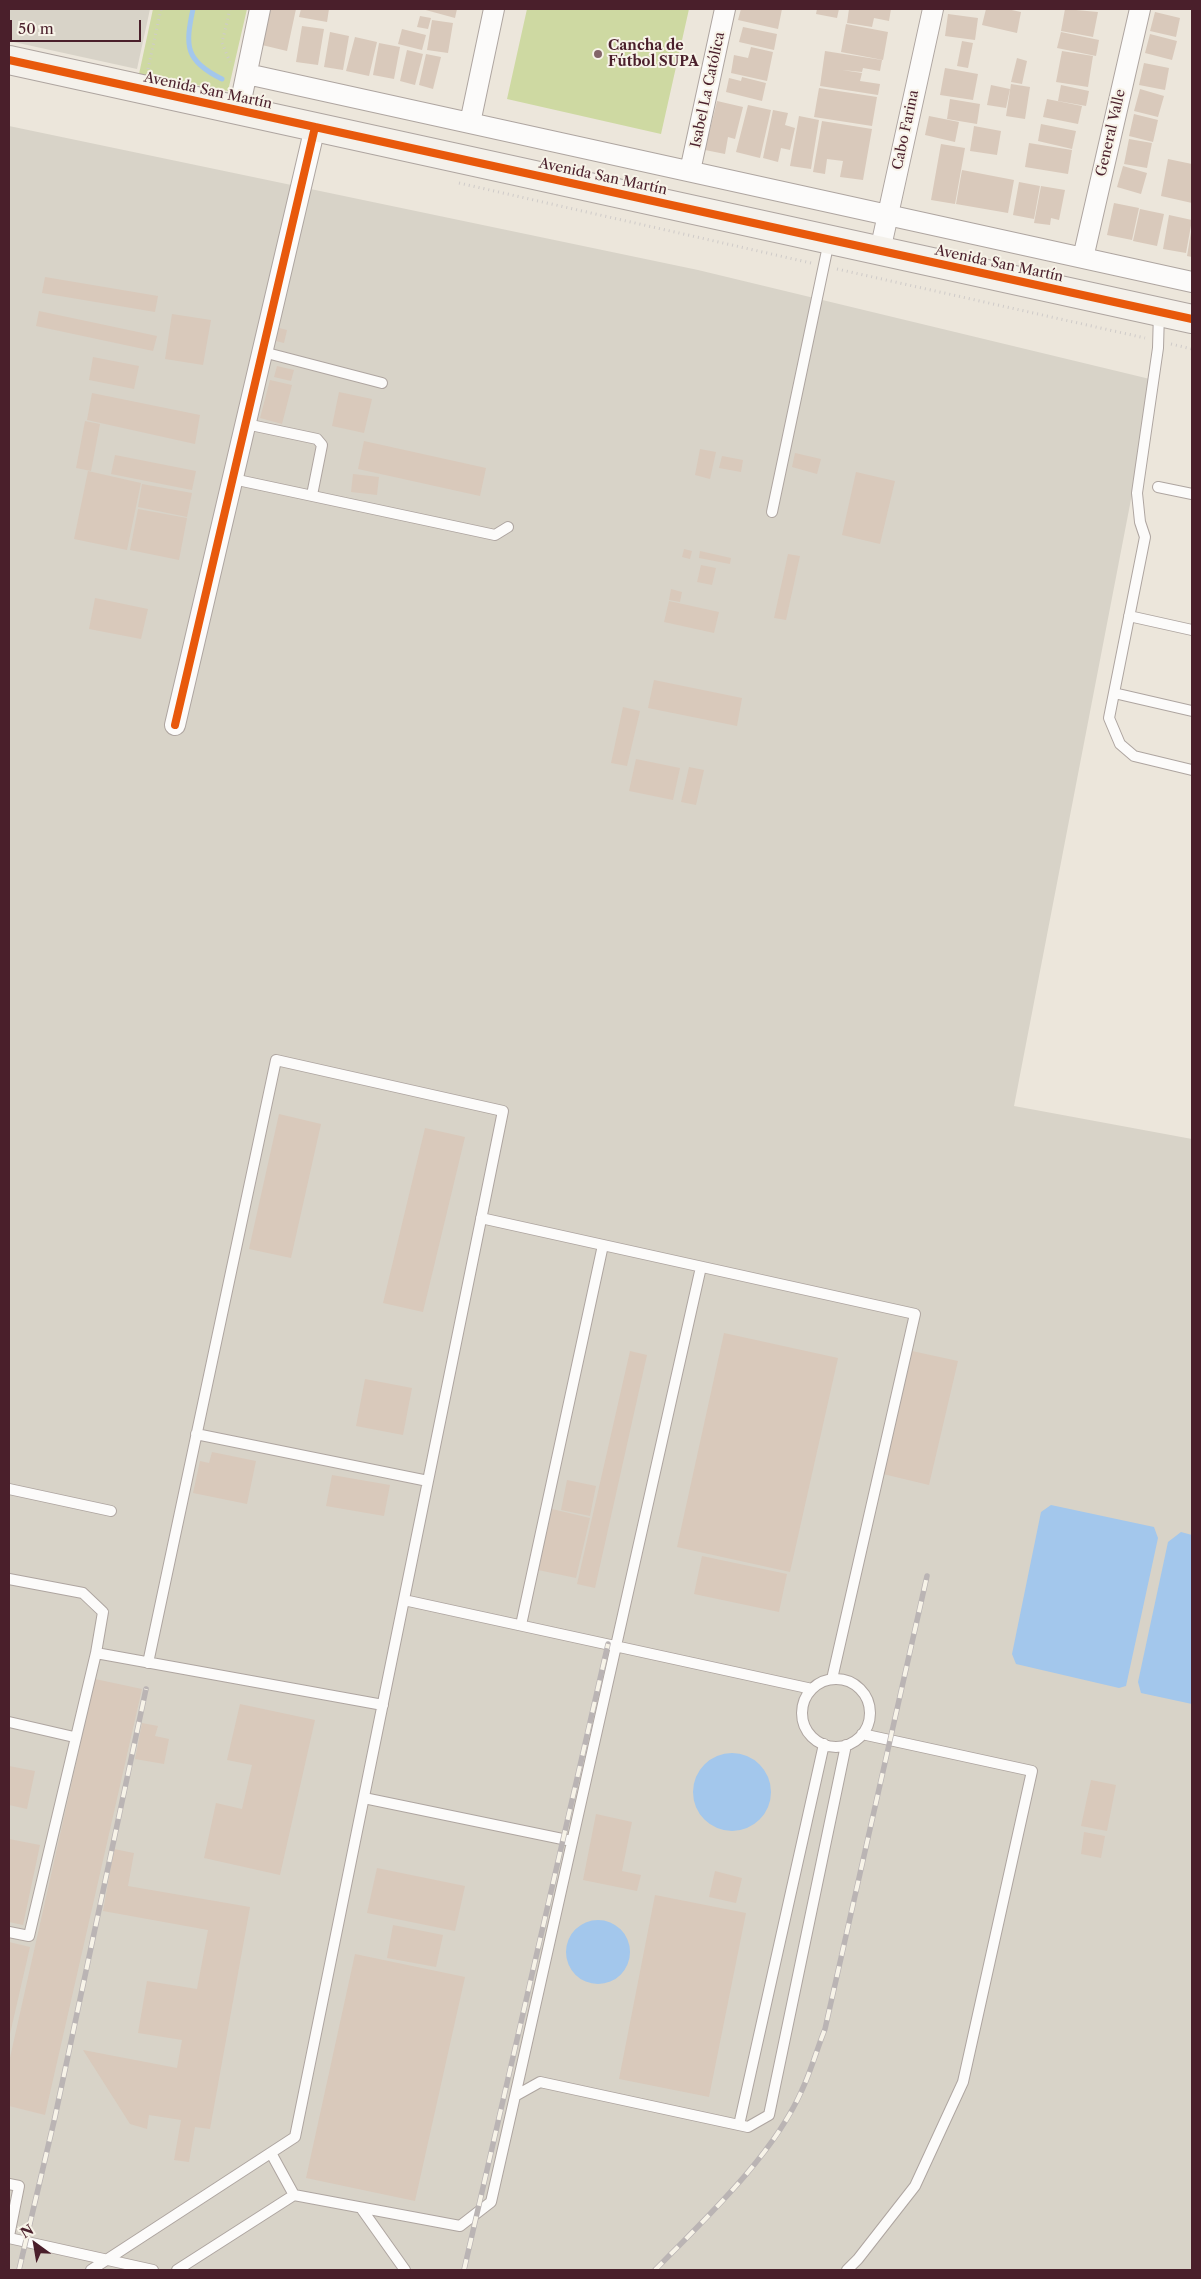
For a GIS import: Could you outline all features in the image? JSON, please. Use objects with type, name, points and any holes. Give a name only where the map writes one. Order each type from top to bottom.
[{"type":"street","points":[[239,110],[240,72],[260,9]]},
{"type":"street","points":[[470,123],[494,9]]},
{"type":"street","name":"Isabel La Católica","points":[[690,172],[725,9]]},
{"type":"street","name":"Cabo Farina","points":[[880,251],[933,9]]},
{"type":"street","name":"General Valle","points":[[1083,258],[1140,9]]},
{"type":"street","name":"Avenida San Martín","points":[[9,60],[315,127],[827,253],[880,251],[1192,319]]},
{"type":"street","name":"Avenida San Martín","points":[[240,72],[1192,282]]},
{"type":"street","points":[[175,725],[315,127]]},
{"type":"lane","points":[[772,512],[827,253]]},
{"type":"lane","points":[[1159,312],[1159,341],[1137,493],[1140,522],[1145,537],[1109,718],[1120,744],[1134,756],[1192,770]]},
{"type":"lane","points":[[262,352],[382,383]]},
{"type":"lane","points":[[246,424],[317,439],[322,445],[312,496]]},
{"type":"lane","points":[[233,479],[495,534],[508,527]]},
{"type":"lane","points":[[1158,487],[1192,494]]},
{"type":"lane","points":[[1129,616],[1192,630]]},
{"type":"lane","points":[[1114,693],[1192,711]]},
{"type":"lane","points":[[91,2270],[296,2137],[503,1111],[276,1060],[148,1663]]},
{"type":"lane","points":[[481,1218],[916,1314],[832,1679]]},
{"type":"lane","points":[[522,1625],[603,1245]]},
{"type":"lane","points":[[177,2270],[294,2195],[460,2226],[491,2202],[702,1267]]},
{"type":"lane","points":[[196,1434],[428,1481]]},
{"type":"lane","points":[[9,1489],[111,1512]]},
{"type":"lane","points":[[9,1578],[83,1593],[103,1612],[96,1652],[74,1737],[29,1936],[9,1932]]},
{"type":"lane","points":[[404,1600],[812,1688]]},
{"type":"lane","points":[[96,1652],[383,1705]]},
{"type":"lane","points":[[832,1679],[843,1680],[853,1684],[862,1690],[868,1700],[869,1722],[856,1740],[846,1745],[824,1744],[814,1739],[807,1730],[803,1720],[803,1708],[806,1697],[812,1688],[832,1679]]},
{"type":"lane","points":[[9,1722],[74,1737]]},
{"type":"lane","points":[[846,2270],[858,2259],[915,2186],[962,2082],[1032,1772],[862,1734]]},
{"type":"lane","points":[[739,2125],[824,1744]]},
{"type":"lane","points":[[515,2096],[540,2082],[748,2127],[769,2115],[846,1745]]},
{"type":"lane","points":[[364,1798],[572,1841]]},
{"type":"lane","points":[[271,2153],[294,2195]]},
{"type":"lane","points":[[9,2184],[19,2186],[9,2237],[154,2270]]},
{"type":"lane","points":[[361,2208],[405,2270]]},
{"type":"path","points":[[147,75],[161,9]]},
{"type":"path","points":[[230,9],[222,43],[240,72]]},
{"type":"path","points":[[455,182],[827,253],[1159,341],[1192,348]]},
{"type":"shaded area","points":[[9,9],[150,9],[137,69],[9,41]]},
{"type":"shaded area","points":[[9,126],[698,270],[1154,380],[1014,1106],[1192,1139],[1192,2270],[9,2270]]},
{"type":"green space","points":[[153,9],[247,9],[228,91],[139,74]]},
{"type":"green space","name":"Cancha de Fútbol SUPA","points":[[527,9],[689,9],[661,134],[507,99]]},
{"type":"water","points":[[1051,1505],[1154,1527],[1158,1538],[1126,1686],[1119,1688],[1016,1664],[1012,1654],[1041,1512]]},
{"type":"water","points":[[1181,1532],[1192,1535],[1192,1704],[1141,1693],[1138,1682],[1168,1542]]},
{"type":"water","points":[[732,1753],[747,1756],[764,1770],[768,1777],[771,1792],[768,1807],[754,1824],[747,1828],[732,1831],[717,1828],[700,1814],[696,1807],[693,1792],[696,1777],[710,1760],[717,1756]]},
{"type":"water","points":[[598,1920],[616,1926],[624,1934],[630,1952],[624,1970],[616,1978],[598,1984],[580,1978],[572,1970],[566,1952],[572,1934],[580,1926]]},
{"type":"building","points":[[270,9],[296,9],[287,51],[262,45]]},
{"type":"building","points":[[301,9],[329,9],[327,22],[299,17]]},
{"type":"building","points":[[422,9],[457,9],[455,18]]},
{"type":"building","points":[[741,9],[782,9],[778,29],[738,20]]},
{"type":"building","points":[[817,9],[839,9],[837,18],[816,14]]},
{"type":"building","points":[[849,9],[891,9],[889,21],[874,18],[872,27],[847,23]]},
{"type":"building","points":[[986,9],[1007,9],[1021,12],[1017,33],[982,25]]},
{"type":"building","points":[[1065,9],[1098,12],[1093,37],[1061,31]]},
{"type":"building","points":[[1155,12],[1180,18],[1176,37],[1150,31]]},
{"type":"building","points":[[948,14],[978,18],[975,40],[945,36]]},
{"type":"building","points":[[420,16],[431,18],[428,29],[417,27]]},
{"type":"building","points":[[432,20],[453,23],[448,53],[427,50]]},
{"type":"building","points":[[846,24],[888,32],[883,60],[841,52]]},
{"type":"building","points":[[302,26],[324,29],[318,65],[296,62]]},
{"type":"building","points":[[743,27],[777,34],[774,50],[739,42]]},
{"type":"building","points":[[402,29],[426,35],[422,50],[398,44]]},
{"type":"building","points":[[330,32],[349,36],[343,70],[324,67]]},
{"type":"building","points":[[1061,32],[1099,40],[1096,56],[1057,48]]},
{"type":"building","points":[[1150,34],[1177,41],[1172,60],[1145,53]]},
{"type":"building","points":[[355,37],[377,42],[369,76],[346,71]]},
{"type":"building","points":[[962,41],[973,43],[968,68],[957,66]]},
{"type":"building","points":[[379,43],[400,47],[394,79],[373,75]]},
{"type":"building","points":[[751,47],[773,52],[767,81],[731,73],[734,55],[748,58]]},
{"type":"building","points":[[407,50],[423,54],[415,85],[400,81]]},
{"type":"building","points":[[825,51],[882,60],[880,71],[863,68],[862,72],[842,70],[862,73],[860,81],[880,84],[878,95],[820,86]]},
{"type":"building","points":[[1062,51],[1093,56],[1088,87],[1056,82]]},
{"type":"building","points":[[426,54],[441,57],[433,89],[419,85]]},
{"type":"building","points":[[1017,58],[1027,61],[1022,84],[1011,82]]},
{"type":"building","points":[[1144,63],[1169,68],[1165,90],[1139,85]]},
{"type":"building","points":[[945,68],[978,74],[973,100],[940,95]]},
{"type":"building","points":[[742,77],[766,83],[762,101],[726,92],[729,78],[741,81]]},
{"type":"building","points":[[1011,84],[1030,87],[1025,119],[1006,116]]},
{"type":"building","points":[[991,85],[1010,89],[1006,108],[987,105]]},
{"type":"building","points":[[1061,85],[1089,91],[1086,106],[1058,101]]},
{"type":"building","points":[[819,88],[877,97],[872,126],[814,117]]},
{"type":"building","points":[[1140,89],[1164,96],[1158,117],[1134,111]]},
{"type":"building","points":[[950,99],[980,104],[977,124],[947,119]]},
{"type":"building","points":[[1047,99],[1082,106],[1078,124],[1043,117]]},
{"type":"building","points":[[717,101],[743,107],[735,139],[728,137],[725,154],[705,150]]},
{"type":"building","points":[[748,105],[771,110],[760,158],[736,152]]},
{"type":"building","points":[[773,110],[788,113],[785,125],[795,128],[790,150],[781,148],[778,162],[763,158]]},
{"type":"building","points":[[1134,114],[1158,120],[1153,142],[1129,136]]},
{"type":"building","points":[[799,116],[819,120],[811,169],[790,166]]},
{"type":"building","points":[[929,116],[959,122],[955,142],[925,135]]},
{"type":"building","points":[[822,121],[872,129],[863,180],[840,177],[843,161],[827,159],[825,174],[813,172]]},
{"type":"building","points":[[1041,124],[1076,131],[1072,149],[1038,141]]},
{"type":"building","points":[[974,126],[1001,131],[997,155],[970,151]]},
{"type":"building","points":[[1129,139],[1152,143],[1147,168],[1124,164]]},
{"type":"building","points":[[1029,143],[1072,150],[1068,174],[1025,167]]},
{"type":"building","points":[[941,144],[965,148],[955,204],[931,200]]},
{"type":"building","points":[[1168,159],[1192,164],[1192,203],[1161,196]]},
{"type":"building","points":[[1123,166],[1147,173],[1141,194],[1117,187]]},
{"type":"building","points":[[962,170],[1014,180],[1008,213],[956,204]]},
{"type":"building","points":[[1019,182],[1040,186],[1034,219],[1013,215]]},
{"type":"building","points":[[1041,186],[1065,190],[1059,220],[1051,218],[1050,225],[1034,223]]},
{"type":"building","points":[[1114,203],[1139,208],[1132,240],[1107,235]]},
{"type":"building","points":[[1140,209],[1164,214],[1157,246],[1133,241]]},
{"type":"building","points":[[1169,215],[1192,220],[1186,253],[1163,249]]},
{"type":"building","points":[[1192,232],[1192,257],[1187,256]]},
{"type":"building","points":[[45,277],[158,296],[155,312],[42,293]]},
{"type":"building","points":[[39,311],[157,336],[153,351],[36,326]]},
{"type":"building","points":[[172,314],[211,320],[203,365],[165,359]]},
{"type":"building","points":[[271,326],[287,330],[284,343],[268,339]]},
{"type":"building","points":[[93,357],[139,366],[134,389],[89,380]]},
{"type":"building","points":[[277,366],[294,370],[291,381],[274,377]]},
{"type":"building","points":[[270,380],[292,385],[282,424],[260,418]]},
{"type":"building","points":[[339,392],[372,399],[364,433],[332,426]]},
{"type":"building","points":[[92,393],[200,415],[195,444],[87,420]]},
{"type":"building","points":[[85,421],[100,424],[91,471],[76,468]]},
{"type":"building","points":[[364,441],[486,468],[480,496],[358,469]]},
{"type":"building","points":[[700,449],[716,452],[710,479],[695,475]]},
{"type":"building","points":[[795,453],[821,459],[817,474],[792,467]]},
{"type":"building","points":[[115,455],[196,471],[192,490],[111,474]]},
{"type":"building","points":[[722,456],[743,460],[741,472],[719,468]]},
{"type":"building","points":[[88,471],[141,483],[127,550],[74,539]]},
{"type":"building","points":[[856,472],[895,481],[880,544],[842,535]]},
{"type":"building","points":[[353,474],[379,477],[377,495],[351,492]]},
{"type":"building","points":[[142,484],[192,493],[187,517],[138,507]]},
{"type":"building","points":[[138,509],[187,518],[179,560],[130,550]]},
{"type":"building","points":[[684,549],[692,551],[690,559],[682,557]]},
{"type":"building","points":[[700,551],[731,558],[730,564],[699,558]]},
{"type":"building","points":[[788,554],[800,556],[786,620],[774,618]]},
{"type":"building","points":[[701,565],[716,568],[712,585],[697,582]]},
{"type":"building","points":[[671,589],[682,592],[680,602],[669,600]]},
{"type":"building","points":[[95,598],[148,609],[141,639],[89,629]]},
{"type":"building","points":[[669,601],[719,612],[714,633],[664,622]]},
{"type":"building","points":[[654,680],[742,698],[737,726],[648,708]]},
{"type":"building","points":[[623,707],[640,711],[627,766],[611,763]]},
{"type":"building","points":[[636,759],[680,768],[673,800],[629,791]]},
{"type":"building","points":[[689,767],[704,770],[696,805],[681,802]]},
{"type":"building","points":[[279,1114],[321,1124],[291,1258],[249,1249]]},
{"type":"building","points":[[425,1128],[465,1137],[423,1312],[383,1303]]},
{"type":"building","points":[[724,1333],[838,1358],[790,1572],[677,1547]]},
{"type":"building","points":[[630,1351],[647,1355],[595,1588],[577,1584]]},
{"type":"building","points":[[912,1351],[958,1361],[929,1485],[883,1474]]},
{"type":"building","points":[[365,1379],[412,1388],[403,1435],[356,1426]]},
{"type":"building","points":[[212,1452],[256,1461],[247,1504],[193,1493],[200,1461],[209,1463]]},
{"type":"building","points":[[332,1475],[390,1485],[384,1516],[326,1506]]},
{"type":"building","points":[[567,1480],[596,1486],[590,1516],[561,1510]]},
{"type":"building","points":[[552,1509],[590,1518],[576,1578],[538,1570]]},
{"type":"building","points":[[702,1556],[787,1574],[779,1612],[694,1594]]},
{"type":"building","points":[[95,1679],[142,1689],[45,2115],[9,2106],[9,2062]]},
{"type":"building","points":[[240,1704],[315,1720],[280,1875],[204,1858],[216,1803],[242,1809],[252,1765],[227,1760]]},
{"type":"building","points":[[142,1723],[158,1726],[155,1736],[169,1739],[164,1764],[135,1759]]},
{"type":"building","points":[[9,1766],[35,1771],[27,1809],[9,1805]]},
{"type":"building","points":[[1091,1780],[1116,1785],[1107,1831],[1081,1826]]},
{"type":"building","points":[[596,1814],[632,1822],[622,1871],[641,1875],[637,1891],[583,1880]]},
{"type":"building","points":[[1084,1832],[1105,1836],[1101,1858],[1081,1854]]},
{"type":"building","points":[[9,1839],[40,1845],[23,1925],[9,1922]]},
{"type":"building","points":[[114,1849],[134,1853],[128,1886],[250,1907],[210,2129],[195,2127],[189,2162],[174,2160],[181,2120],[149,2115],[147,2129],[130,2124],[83,2050],[177,2068],[182,2040],[138,2033],[147,1981],[197,1989],[208,1930],[103,1911]]},
{"type":"building","points":[[377,1868],[465,1886],[455,1931],[367,1913]]},
{"type":"building","points":[[715,1871],[742,1878],[736,1903],[709,1897]]},
{"type":"building","points":[[655,1895],[746,1913],[709,2097],[619,2079]]},
{"type":"building","points":[[393,1925],[443,1935],[436,1967],[387,1958]]},
{"type":"building","points":[[9,1942],[30,1947],[10,2034],[9,2034]]},
{"type":"building","points":[[355,1954],[465,1977],[415,2201],[306,2178]]},
{"type":"waterway","points":[[193,9],[189,43],[194,59],[201,66],[222,79]]},
{"type":"railway","points":[[655,2270],[716,2208],[756,2163],[789,2115],[808,2075],[825,2029],[927,1576]]},
{"type":"railway","points":[[464,2270],[608,1644]]},
{"type":"railway","points":[[19,2270],[55,2117],[146,1689]]},
{"type":"cycle path","points":[[9,60],[1192,319]]},
{"type":"cycle path","points":[[175,725],[315,127]]},
{"type":"place","name":"Cancha de Fútbol SUPA","points":[[598,54]]}]
